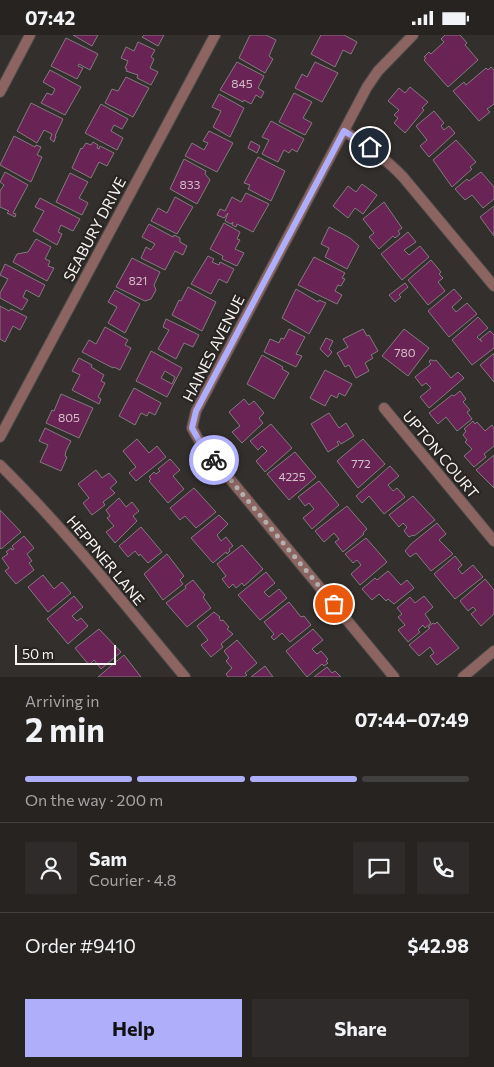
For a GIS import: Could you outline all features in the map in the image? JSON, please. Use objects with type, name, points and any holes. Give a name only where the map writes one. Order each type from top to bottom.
[{"type":"street","points":[[0,92],[30,35]]},
{"type":"street","name":"SEABURY DRIVE","points":[[0,437],[215,35]]},
{"type":"street","name":"HAINES AVENUE","points":[[394,677],[201,444],[192,428],[196,411],[367,87],[378,71],[413,35]]},
{"type":"street","points":[[344,131],[388,161],[494,286]]},
{"type":"street","name":"UPTON COURT","points":[[384,408],[494,541]]},
{"type":"street","name":"HEPPNER LANE","points":[[0,465],[75,545],[185,677]]},
{"type":"street","points":[[462,677],[494,651]]},
{"type":"building","points":[[73,35],[98,35],[92,46]]},
{"type":"building","points":[[144,35],[164,35],[158,46],[142,37]]},
{"type":"building","points":[[250,35],[266,35],[276,40],[269,56],[273,59],[265,73],[239,58]]},
{"type":"building","points":[[321,35],[344,35],[357,42],[351,54],[343,50],[335,67],[311,54]]},
{"type":"building","points":[[445,35],[460,35],[467,43],[465,45],[478,60],[448,87],[424,60],[426,58],[424,57],[429,52],[431,54],[444,42],[441,39]]},
{"type":"building","points":[[66,38],[98,54],[90,70],[79,64],[78,66],[83,68],[77,79],[51,66]]},
{"type":"building","points":[[138,42],[155,50],[151,57],[154,59],[150,68],[158,72],[151,85],[137,78],[138,75],[126,71],[127,69],[125,68],[128,61],[121,58],[126,47],[134,51]]},
{"type":"building","points":[[237,62],[264,76],[258,88],[264,92],[261,98],[256,95],[251,104],[220,90]]},
{"type":"building","points":[[315,62],[338,73],[322,102],[295,88],[302,74],[307,77]]},
{"type":"building","points":[[491,67],[494,70],[494,104],[487,109],[490,112],[479,121],[453,91],[464,82],[466,85],[486,68],[488,70]]},
{"type":"building","points":[[50,70],[81,87],[65,115],[41,103],[47,93],[52,95],[55,89],[43,82]]},
{"type":"building","points":[[126,77],[149,88],[133,117],[105,103],[112,89],[118,91]]},
{"type":"building","points":[[410,87],[428,102],[422,108],[424,110],[405,133],[394,123],[398,118],[394,115],[399,110],[388,101],[399,88],[405,93]]},
{"type":"building","points":[[294,93],[312,102],[303,118],[312,123],[305,135],[279,122]]},
{"type":"building","points":[[219,94],[244,108],[230,137],[213,127],[221,111],[212,107]]},
{"type":"building","points":[[31,103],[63,119],[54,142],[50,139],[52,134],[44,130],[37,143],[17,131]]},
{"type":"building","points":[[101,104],[128,119],[122,129],[114,125],[111,131],[123,138],[117,150],[85,133]]},
{"type":"building","points":[[434,111],[444,123],[441,126],[444,130],[449,126],[455,133],[429,157],[420,146],[427,140],[416,126]]},
{"type":"building","points":[[271,121],[304,139],[297,152],[292,149],[289,153],[284,150],[278,162],[262,154],[269,140],[262,137]]},
{"type":"building","points":[[209,131],[233,143],[217,172],[185,156],[192,143],[204,150],[208,143],[203,141]]},
{"type":"building","points":[[14,136],[35,147],[36,145],[41,147],[37,155],[42,157],[31,182],[0,165]]},
{"type":"building","points":[[456,140],[476,162],[470,167],[472,169],[452,187],[433,160]]},
{"type":"building","points":[[251,141],[260,146],[257,153],[248,148]]},
{"type":"building","points":[[93,142],[98,145],[97,148],[99,149],[100,146],[114,153],[107,166],[99,162],[91,178],[72,168],[81,148],[86,143],[91,145]]},
{"type":"building","points":[[258,157],[285,171],[271,201],[248,189],[250,185],[244,183]]},
{"type":"building","points":[[184,159],[206,171],[205,174],[210,180],[197,204],[170,189]]},
{"type":"building","points":[[5,172],[28,185],[13,213],[16,214],[15,217],[7,213],[9,211],[0,207],[0,191],[4,185],[0,182]]},
{"type":"building","points":[[481,172],[494,187],[494,199],[483,208],[472,195],[465,200],[455,189],[467,179],[469,181]]},
{"type":"building","points":[[70,173],[88,182],[79,198],[88,203],[82,215],[56,202]]},
{"type":"building","points":[[362,184],[377,195],[363,214],[355,208],[348,218],[333,206],[348,186],[356,192]]},
{"type":"building","points":[[246,193],[269,204],[253,232],[237,224],[236,227],[232,225],[233,222],[231,224],[225,221],[228,213],[224,218],[217,215],[220,209],[225,211],[232,197],[241,202]]},
{"type":"building","points":[[175,197],[193,207],[177,234],[151,221],[158,208],[167,213]]},
{"type":"building","points":[[40,198],[80,219],[73,231],[61,225],[58,232],[62,234],[57,245],[33,231],[44,211],[35,207]]},
{"type":"building","points":[[384,202],[402,228],[398,231],[400,234],[395,238],[393,236],[379,249],[369,237],[374,233],[363,219]]},
{"type":"building","points":[[494,206],[494,236],[480,217]]},
{"type":"building","points":[[224,223],[240,232],[237,239],[240,240],[235,249],[244,253],[237,266],[222,259],[223,256],[210,249]]},
{"type":"building","points":[[149,224],[173,237],[174,235],[180,238],[180,242],[187,246],[183,255],[175,251],[165,270],[141,258],[146,247],[151,250],[155,244],[142,237]]},
{"type":"building","points":[[329,227],[350,238],[359,246],[347,269],[325,257],[329,248],[321,244]]},
{"type":"building","points":[[408,232],[416,242],[404,250],[409,255],[420,246],[429,257],[402,280],[381,254]]},
{"type":"building","points":[[36,239],[51,247],[45,259],[50,261],[48,266],[54,268],[47,281],[13,262],[17,254],[28,252]]},
{"type":"building","points":[[208,256],[214,259],[212,262],[219,265],[220,262],[234,269],[227,283],[219,279],[211,294],[191,284]]},
{"type":"building","points":[[314,257],[345,273],[342,278],[345,279],[341,286],[338,285],[335,291],[342,295],[337,304],[298,285]]},
{"type":"building","points":[[132,258],[160,272],[154,285],[156,290],[151,299],[145,301],[116,287]]},
{"type":"building","points":[[431,260],[441,272],[439,274],[443,278],[438,282],[445,291],[428,305],[408,280]]},
{"type":"building","points":[[5,264],[45,285],[39,297],[26,290],[23,297],[28,300],[22,310],[0,298],[0,293],[8,279],[0,275]]},
{"type":"building","points":[[405,283],[408,287],[399,295],[401,297],[395,302],[389,295]]},
{"type":"building","points":[[188,287],[216,302],[202,331],[172,315]]},
{"type":"building","points":[[296,289],[318,302],[319,300],[326,303],[309,334],[282,318]]},
{"type":"building","points":[[454,289],[462,298],[452,307],[456,312],[467,303],[477,314],[449,337],[428,311]]},
{"type":"building","points":[[115,290],[140,304],[125,333],[108,323],[117,307],[108,302]]},
{"type":"building","points":[[0,306],[27,317],[20,330],[13,326],[5,342],[0,339]]},
{"type":"building","points":[[478,317],[488,328],[477,337],[482,342],[480,339],[490,331],[494,335],[494,348],[472,365],[452,340]]},
{"type":"building","points":[[166,319],[199,335],[193,347],[184,343],[176,359],[158,349],[169,330],[163,327]]},
{"type":"building","points":[[105,327],[128,340],[125,345],[131,348],[120,370],[82,352],[89,340],[96,344]]},
{"type":"building","points":[[289,329],[305,337],[296,354],[302,356],[296,367],[264,352],[270,339],[279,343],[281,338],[284,339]]},
{"type":"building","points":[[363,329],[367,336],[369,335],[378,351],[371,355],[373,358],[365,363],[369,371],[356,378],[349,365],[345,367],[337,353],[348,347],[343,339]]},
{"type":"building","points":[[404,329],[429,348],[408,376],[382,356]]},
{"type":"building","points":[[326,338],[333,341],[329,349],[332,352],[328,357],[320,349]]},
{"type":"building","points":[[151,351],[182,368],[167,397],[136,381]],"holes":[[[165,371],[175,377],[172,384],[161,378]]]},
{"type":"building","points":[[494,354],[494,382],[480,365]]},
{"type":"building","points":[[262,355],[283,367],[282,369],[289,373],[274,399],[247,384]]},
{"type":"building","points":[[79,358],[92,365],[91,367],[104,375],[101,381],[105,383],[98,397],[101,399],[99,404],[72,390],[80,375],[72,371]]},
{"type":"building","points":[[430,360],[436,360],[451,378],[458,372],[464,378],[429,408],[420,397],[431,388],[426,383],[422,386],[415,377],[431,364]]},
{"type":"building","points":[[325,370],[352,384],[345,396],[339,393],[337,398],[331,395],[325,406],[310,398]]},
{"type":"building","points":[[134,388],[161,403],[155,415],[149,412],[147,416],[141,413],[135,425],[119,416]]},
{"type":"building","points":[[460,391],[466,399],[463,402],[470,410],[467,412],[472,419],[457,431],[446,417],[438,424],[429,413]]},
{"type":"building","points":[[61,394],[93,408],[79,438],[46,423],[52,410],[54,411]]},
{"type":"building","points":[[244,399],[249,405],[254,401],[264,413],[259,418],[263,423],[242,443],[232,432],[240,426],[229,412]]},
{"type":"building","points":[[329,413],[339,428],[346,423],[354,436],[341,444],[339,441],[337,442],[339,445],[328,452],[311,424]]},
{"type":"building","points":[[473,421],[475,424],[477,422],[485,431],[492,425],[494,428],[494,446],[484,454],[486,457],[474,467],[464,456],[472,449],[465,442],[467,440],[463,435],[466,431],[464,429]]},
{"type":"building","points":[[271,424],[292,448],[265,472],[256,461],[267,451],[262,446],[258,450],[250,441]]},
{"type":"building","points":[[45,428],[71,441],[66,451],[65,456],[67,457],[61,471],[40,462],[48,445],[39,441]]},
{"type":"building","points":[[137,439],[149,453],[157,446],[166,457],[136,481],[129,473],[136,467],[123,451]]},
{"type":"building","points":[[363,439],[385,464],[358,488],[337,461]]},
{"type":"building","points":[[295,452],[316,477],[289,500],[267,474]]},
{"type":"building","points":[[494,455],[494,488],[476,470]]},
{"type":"building","points":[[170,459],[180,470],[173,476],[184,489],[168,503],[149,481],[151,479],[149,477],[154,472],[156,474],[160,471],[158,469]]},
{"type":"building","points":[[390,466],[399,476],[388,485],[393,491],[397,488],[405,497],[384,514],[369,496],[362,503],[356,496]]},
{"type":"building","points":[[96,470],[102,478],[109,473],[117,482],[110,488],[115,493],[103,502],[105,505],[92,515],[83,503],[89,498],[78,484]]},
{"type":"building","points":[[319,481],[339,505],[312,529],[303,518],[314,509],[309,503],[305,506],[298,497]]},
{"type":"building","points":[[194,488],[216,512],[196,528],[185,516],[180,520],[170,508]]},
{"type":"building","points":[[413,496],[435,520],[414,536],[409,537],[404,531],[407,527],[403,523],[399,527],[389,515]]},
{"type":"building","points":[[119,498],[126,507],[132,502],[139,511],[133,516],[137,521],[115,543],[106,532],[114,526],[107,518],[110,516],[106,510]]},
{"type":"building","points":[[347,506],[367,529],[364,534],[343,552],[335,542],[339,539],[334,533],[324,542],[315,531]]},
{"type":"building","points":[[0,510],[21,532],[1,549],[0,548]]},
{"type":"building","points":[[219,515],[228,524],[217,535],[221,541],[226,537],[233,546],[227,554],[226,552],[213,563],[191,538]]},
{"type":"building","points":[[437,523],[446,534],[439,540],[453,554],[431,571],[416,553],[410,557],[405,551]]},
{"type":"building","points":[[141,527],[162,552],[148,563],[135,551],[128,557],[119,546]]},
{"type":"building","points":[[24,536],[34,548],[27,554],[32,561],[29,563],[34,570],[16,584],[5,571],[9,568],[2,558],[8,554],[6,552],[11,548],[12,550],[14,549],[12,546]]},
{"type":"building","points":[[366,538],[387,562],[360,585],[351,574],[361,565],[357,560],[353,563],[345,554]]},
{"type":"building","points":[[242,545],[263,569],[244,586],[242,583],[236,588],[233,584],[229,588],[222,579],[226,576],[217,564]]},
{"type":"building","points":[[167,554],[184,576],[180,580],[183,584],[163,600],[144,574]]},
{"type":"building","points":[[455,556],[462,565],[458,569],[462,574],[473,565],[483,577],[455,599],[434,574]]},
{"type":"building","points":[[388,571],[401,585],[407,580],[414,588],[394,604],[388,599],[386,601],[379,594],[372,600],[362,589],[375,578],[377,580]]},
{"type":"building","points":[[266,572],[275,583],[264,592],[269,597],[279,589],[287,598],[260,620],[238,595]]},
{"type":"building","points":[[43,575],[54,589],[62,582],[71,593],[48,612],[28,587]]},
{"type":"building","points":[[485,579],[494,590],[494,614],[481,626],[471,614],[476,610],[473,607],[468,611],[460,601]]},
{"type":"building","points":[[193,580],[205,595],[203,597],[211,608],[187,627],[166,603],[186,588],[185,586]]},
{"type":"building","points":[[74,596],[83,607],[72,616],[77,621],[81,618],[88,626],[68,644],[47,619]]},
{"type":"building","points":[[424,596],[433,607],[425,614],[431,623],[425,628],[423,625],[418,630],[420,632],[408,642],[398,630],[405,625],[398,617],[402,614],[397,608],[410,597],[415,603]]},
{"type":"building","points":[[289,602],[301,617],[304,616],[311,625],[290,642],[282,633],[274,640],[271,637],[274,634],[264,622]]},
{"type":"building","points":[[214,612],[220,617],[221,621],[223,620],[229,627],[227,629],[233,634],[221,644],[223,647],[211,657],[201,645],[208,640],[197,626]]},
{"type":"building","points":[[437,622],[459,648],[437,665],[430,656],[434,653],[430,647],[419,656],[409,645],[430,628],[428,627]]},
{"type":"building","points":[[99,629],[121,652],[101,669],[94,660],[89,665],[75,648]]},
{"type":"building","points":[[313,629],[323,640],[312,649],[317,654],[321,651],[328,659],[326,661],[328,663],[324,666],[322,664],[307,677],[286,651]]},
{"type":"building","points":[[237,640],[257,663],[245,673],[247,675],[244,677],[228,677],[226,674],[232,668],[226,661],[229,658],[224,651]]},
{"type":"building","points":[[124,655],[141,677],[98,677]]},
{"type":"building","points":[[265,666],[273,677],[251,677]]},
{"type":"building","points":[[327,667],[332,673],[335,671],[341,677],[314,677]]},
{"type":"way so far","points":[[214,460],[334,604]]},
{"type":"route","points":[[214,460],[201,444],[192,428],[196,411],[344,131],[370,147]]}]
